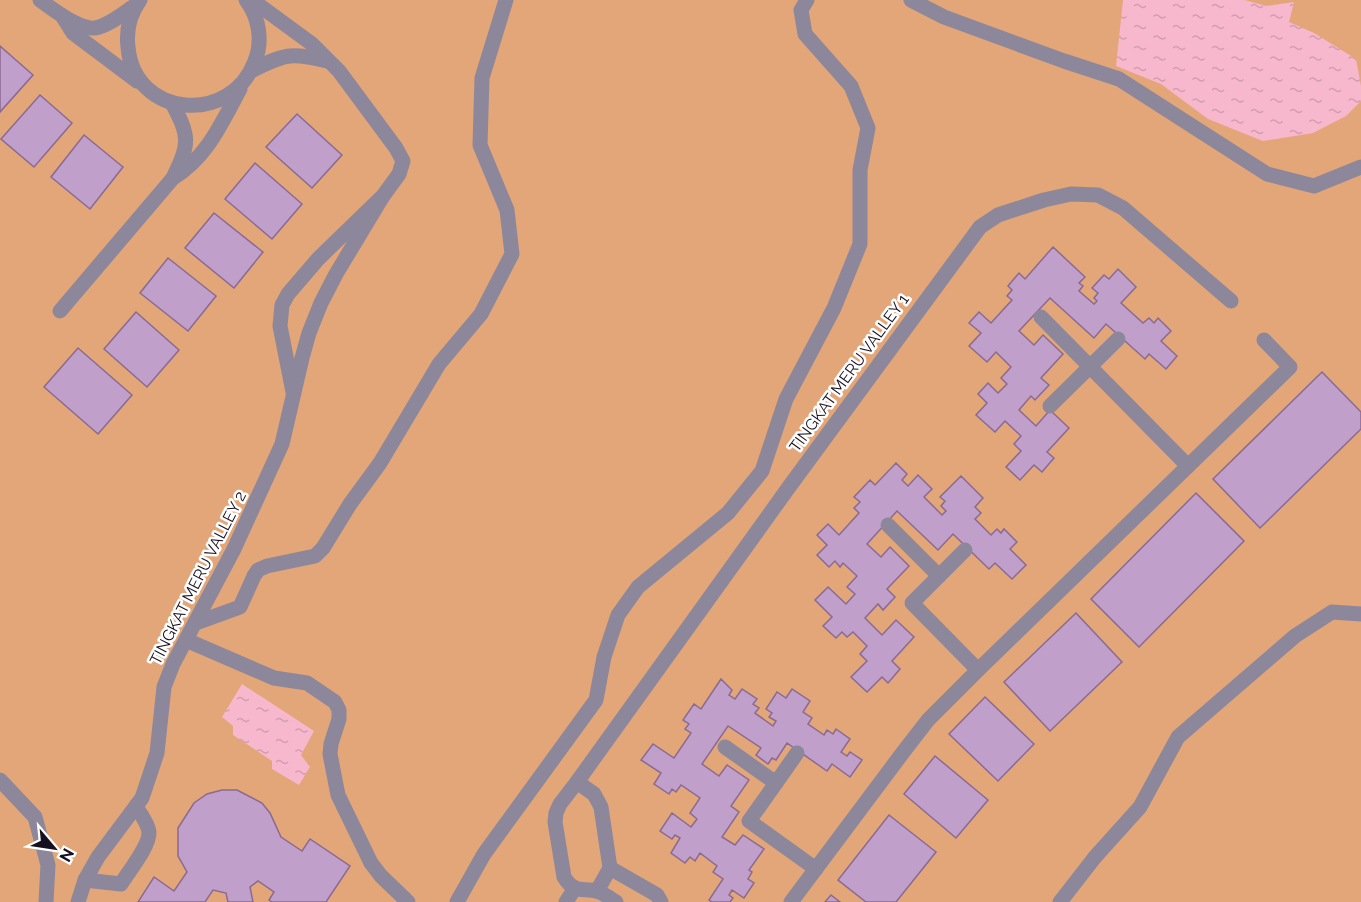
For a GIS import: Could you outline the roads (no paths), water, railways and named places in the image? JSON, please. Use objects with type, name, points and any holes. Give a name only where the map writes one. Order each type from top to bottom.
[{"type":"street","points":[[40,0],[63,17],[87,27],[96,28],[139,2]]},
{"type":"street","points":[[173,178],[188,169],[211,142],[251,71],[258,54],[259,37],[256,19],[246,0]]},
{"type":"street","points":[[252,0],[312,44],[352,87],[402,156],[403,161],[399,174],[383,196],[318,259],[288,294],[282,305],[279,326],[294,398]]},
{"type":"street","points":[[196,623],[240,608],[258,570],[315,556],[323,548],[350,504],[380,463],[440,364],[481,314],[512,254],[507,210],[480,145],[482,78],[506,0]]},
{"type":"street","points":[[457,902],[484,854],[596,700],[604,657],[618,615],[638,587],[728,513],[762,471],[786,399],[834,308],[860,244],[860,170],[868,128],[851,86],[805,34],[801,10],[807,0]]},
{"type":"street","points":[[911,0],[944,17],[1119,79],[1267,174],[1314,186],[1361,167]]},
{"type":"street","points":[[139,2],[129,20],[128,56],[145,87]]},
{"type":"street","points":[[63,17],[73,33],[158,97],[172,103],[191,107],[210,104],[227,97],[242,85]]},
{"type":"street","points":[[251,71],[280,56],[305,55],[327,61]]},
{"type":"street","points":[[60,311],[173,178],[183,154],[187,136],[184,125],[172,103]]},
{"type":"street","name":"TINGKAT MERU VALLEY 1","points":[[575,888],[564,877],[555,822],[560,804],[980,227],[998,215],[1044,200],[1071,194],[1098,195],[1123,208],[1231,301]]},
{"type":"street","name":"TINGKAT MERU VALLEY 2","points":[[78,902],[85,880],[98,857],[136,806],[151,775],[157,753],[164,687],[173,664],[260,495],[282,444],[306,341],[321,303],[383,196]]},
{"type":"street","points":[[1041,317],[1188,466]]},
{"type":"street","points":[[1050,406],[1118,339]]},
{"type":"street","points":[[791,902],[928,720],[1290,368],[1264,340]]},
{"type":"street","points":[[888,525],[939,576]]},
{"type":"street","points":[[965,550],[912,603],[978,669]]},
{"type":"street","points":[[1060,902],[1095,856],[1140,807],[1178,737],[1295,636],[1332,612],[1361,614]]},
{"type":"street","points":[[186,640],[274,678],[307,683],[335,702],[339,710],[339,719],[330,754],[338,795],[372,863],[381,876],[408,902]]},
{"type":"street","points":[[725,747],[776,783]]},
{"type":"street","points":[[797,753],[749,821],[816,869]]},
{"type":"street","points":[[0,780],[35,817],[48,865],[46,902]]},
{"type":"street","points":[[577,782],[598,800],[610,868],[597,891]]},
{"type":"street","points":[[85,880],[121,884],[147,844],[149,833],[136,806]]},
{"type":"street","points":[[610,868],[657,895],[661,902]]},
{"type":"street","points":[[566,902],[575,888],[583,891],[597,891],[616,902]]},
{"type":"water","points":[[1123,0],[1245,0],[1266,6],[1294,2],[1289,22],[1314,33],[1356,59],[1361,101],[1346,116],[1313,133],[1263,141],[1208,119],[1161,84],[1116,66]]},
{"type":"water","points":[[242,684],[314,731],[301,755],[310,767],[299,785],[272,769],[272,761],[233,735],[233,726],[222,717]]}]
